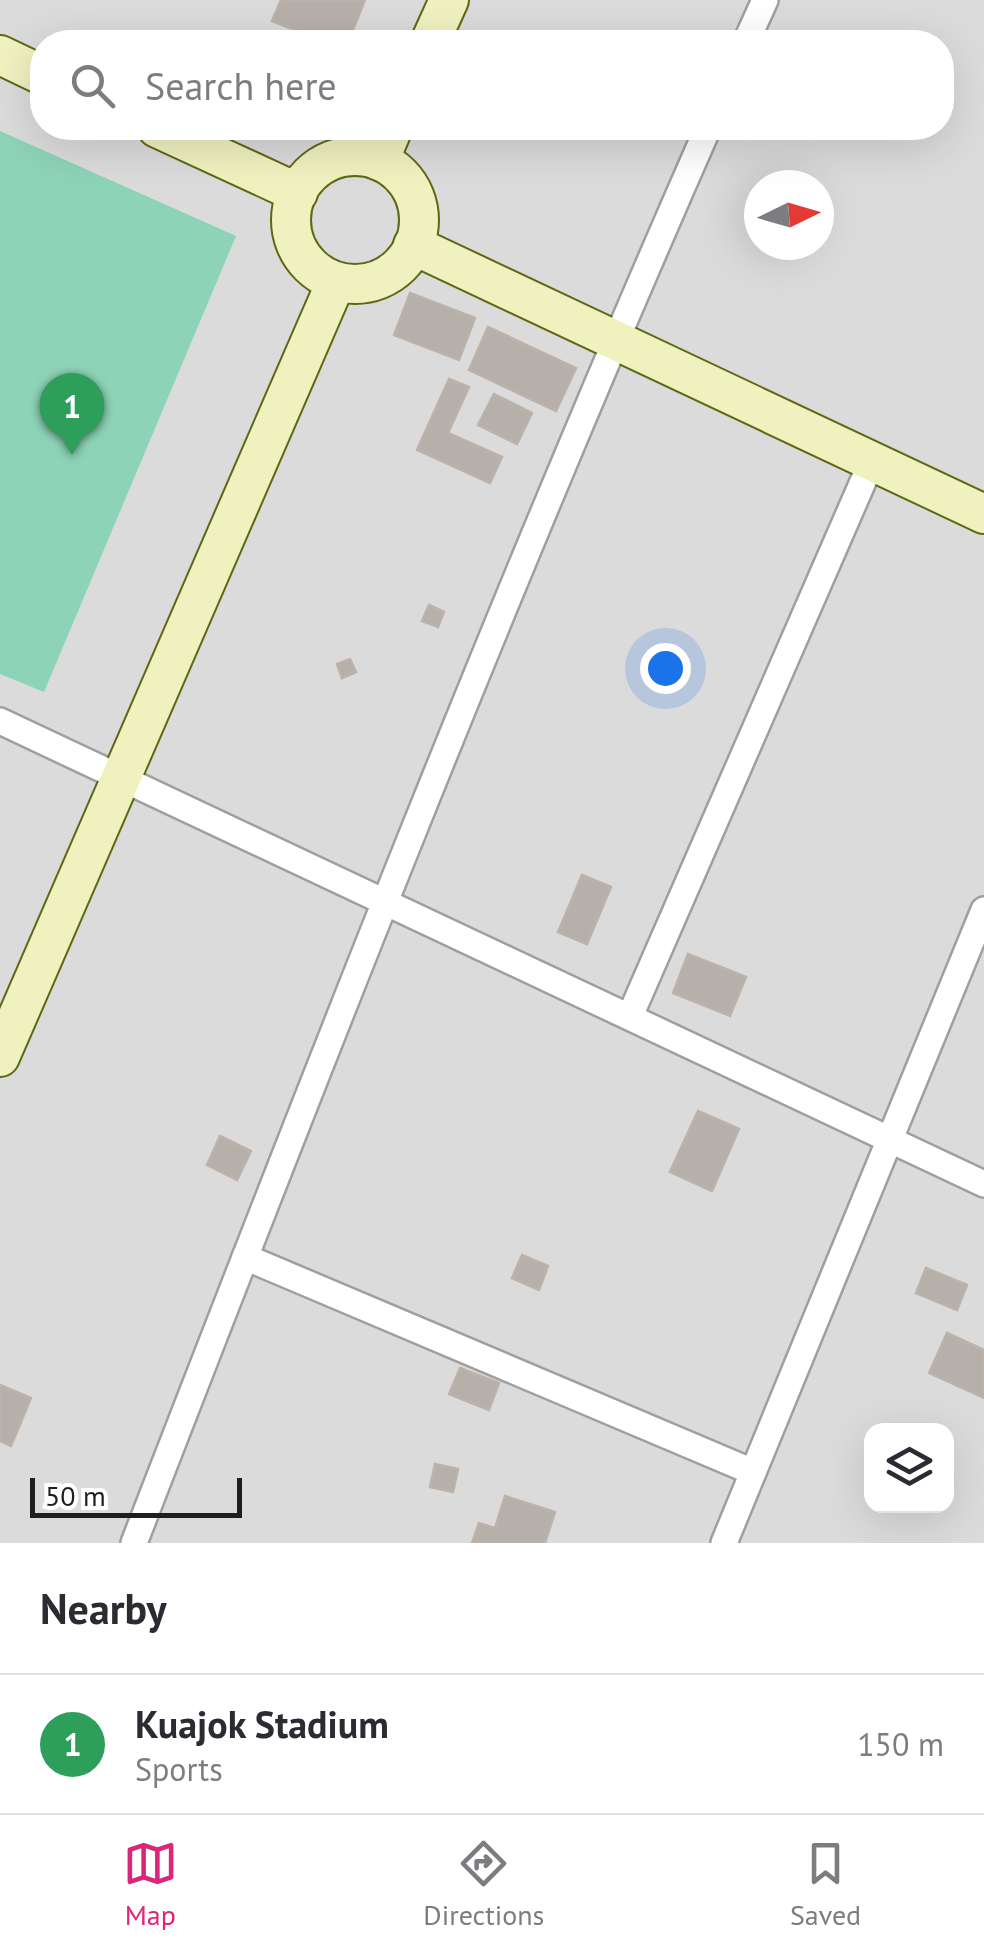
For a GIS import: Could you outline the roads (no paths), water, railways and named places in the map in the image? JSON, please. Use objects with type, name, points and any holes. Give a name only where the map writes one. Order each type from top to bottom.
[{"type":"street","points":[[435,30],[449,0]]},
{"type":"street","points":[[751,30],[764,0]]},
{"type":"street","points":[[0,55],[30,69]]},
{"type":"street","points":[[183,140],[298,193]]},
{"type":"street","points":[[134,1543],[386,901],[614,342],[703,140]]},
{"type":"street","points":[[386,144],[414,194],[418,216],[413,245],[394,271],[376,281],[336,282],[318,273],[294,240],[291,220],[298,193],[322,165],[386,144]]},
{"type":"street","points":[[413,245],[984,514]]},
{"type":"street","points":[[0,1057],[124,779],[336,282]]},
{"type":"street","points":[[630,1016],[872,461]]},
{"type":"street","points":[[0,721],[984,1184]]},
{"type":"street","points":[[724,1543],[893,1140],[984,910]]},
{"type":"street","points":[[245,1257],[753,1472]]},
{"type":"place","name":"Kuajok Stadium","points":[[72,455]]}]
